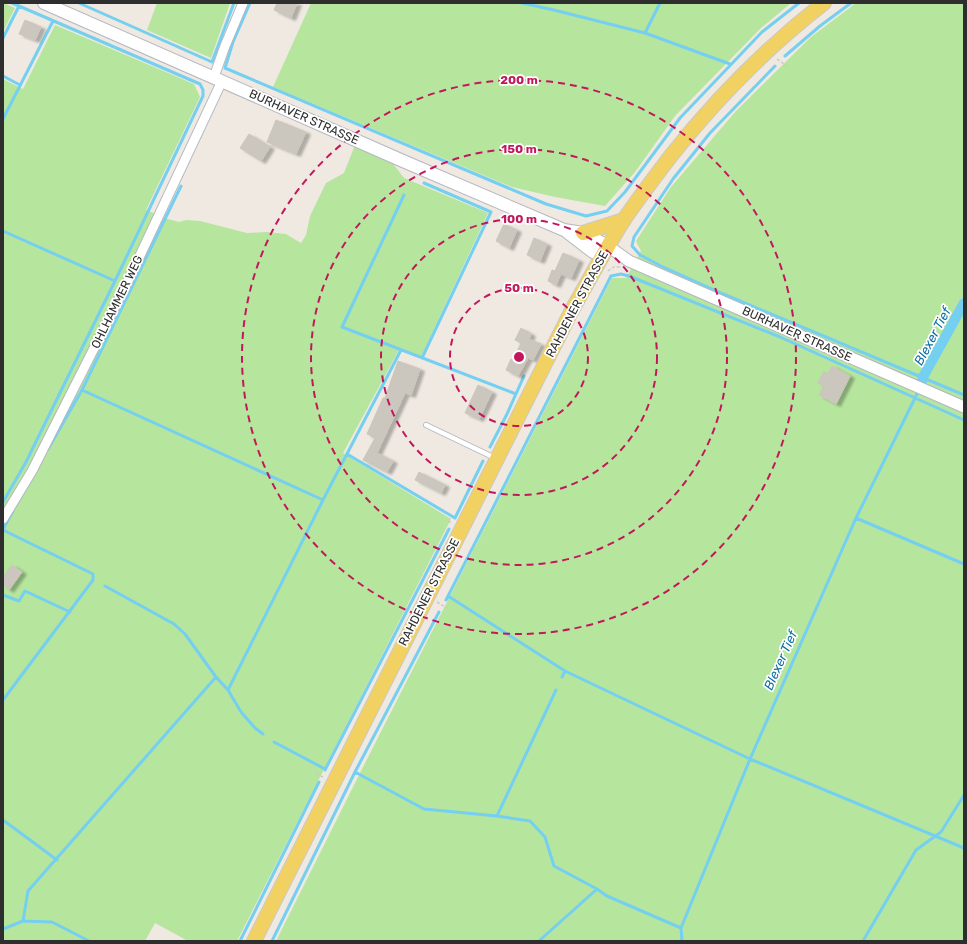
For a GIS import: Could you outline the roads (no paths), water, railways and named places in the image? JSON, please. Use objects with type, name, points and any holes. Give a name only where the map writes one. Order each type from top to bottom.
[{"type":"main road","name":"BURHAVER STRASSE","points":[[44,3],[564,230],[594,252],[605,251]]},
{"type":"main road","name":"RAHDENER STRASSE","points":[[254,941],[572,310],[605,251],[624,220],[689,133],[724,94],[799,23],[824,3]]},
{"type":"main road","points":[[583,233],[624,220]]},
{"type":"main road","name":"BURHAVER STRASSE","points":[[564,230],[583,233],[605,251]]},
{"type":"street","name":"OHLHAMMER WEG","points":[[3,520],[32,471],[128,281],[218,79],[225,46],[243,3]]},
{"type":"street","name":"BURHAVER STRASSE","points":[[605,251],[964,407]]},
{"type":"lane","points":[[426,425],[497,458]]},
{"type":"waterway","points":[[3,502],[26,462],[115,281],[203,96],[203,90],[200,84],[12,3]]},
{"type":"waterway","points":[[79,3],[212,62],[234,3]]},
{"type":"waterway","points":[[250,3],[233,42],[225,68],[546,204],[586,216],[607,211],[625,192],[680,118],[762,32],[799,3]]},
{"type":"waterway","points":[[522,3],[645,33],[730,64]]},
{"type":"waterway","points":[[645,33],[660,3]]},
{"type":"waterway","points":[[785,56],[820,26],[851,3]]},
{"type":"waterway","points":[[3,38],[19,6]]},
{"type":"waterway","points":[[3,119],[53,21]]},
{"type":"waterway","points":[[775,66],[710,133],[673,179],[634,237],[632,246],[640,255],[721,293],[964,395]]},
{"type":"waterway","points":[[3,76],[20,85]]},
{"type":"waterway","points":[[422,358],[491,212],[424,183]]},
{"type":"waterway","points":[[48,449],[82,390],[181,186]]},
{"type":"waterway","points":[[404,195],[342,327],[516,394]]},
{"type":"waterway","points":[[3,231],[115,281]]},
{"type":"waterway","points":[[446,600],[611,276],[621,274],[629,276],[780,337],[964,420]]},
{"type":"waterway","name":"Blexer Tief","points":[[922,381],[964,303]]},
{"type":"waterway","points":[[228,690],[323,500],[401,350]]},
{"type":"waterway","points":[[490,447],[524,376]]},
{"type":"waterway","points":[[82,390],[323,500]]},
{"type":"waterway","name":"Blexer Tief","points":[[682,941],[681,928],[750,759],[856,518],[917,394]]},
{"type":"waterway","points":[[347,454],[455,518]]},
{"type":"waterway","points":[[455,518],[483,461]]},
{"type":"waterway","points":[[3,529],[13,511]]},
{"type":"waterway","points":[[856,518],[964,564]]},
{"type":"waterway","points":[[325,770],[449,529]]},
{"type":"waterway","points":[[3,530],[93,574],[93,580],[3,700]]},
{"type":"waterway","points":[[105,586],[174,624],[185,634],[216,677],[228,690],[241,712],[255,728],[263,734]]},
{"type":"waterway","points":[[3,595],[19,601],[25,591],[70,612]]},
{"type":"waterway","points":[[448,596],[565,671],[750,759],[964,848]]},
{"type":"waterway","points":[[272,941],[355,772],[439,612]]},
{"type":"waterway","points":[[562,677],[565,671]]},
{"type":"waterway","points":[[23,921],[28,891],[216,677]]},
{"type":"waterway","points":[[497,816],[556,690]]},
{"type":"waterway","points":[[274,742],[325,769]]},
{"type":"waterway","points":[[355,772],[424,809],[497,816],[530,821],[545,837],[554,866],[607,896],[681,928]]},
{"type":"waterway","points":[[240,941],[319,782]]},
{"type":"waterway","points":[[863,941],[916,850],[941,832],[964,795]]},
{"type":"waterway","points":[[3,820],[57,860]]},
{"type":"waterway","points":[[539,941],[597,889]]},
{"type":"waterway","name":"Blexer Tief","points":[[3,929],[23,921],[52,922],[89,941]]}]
